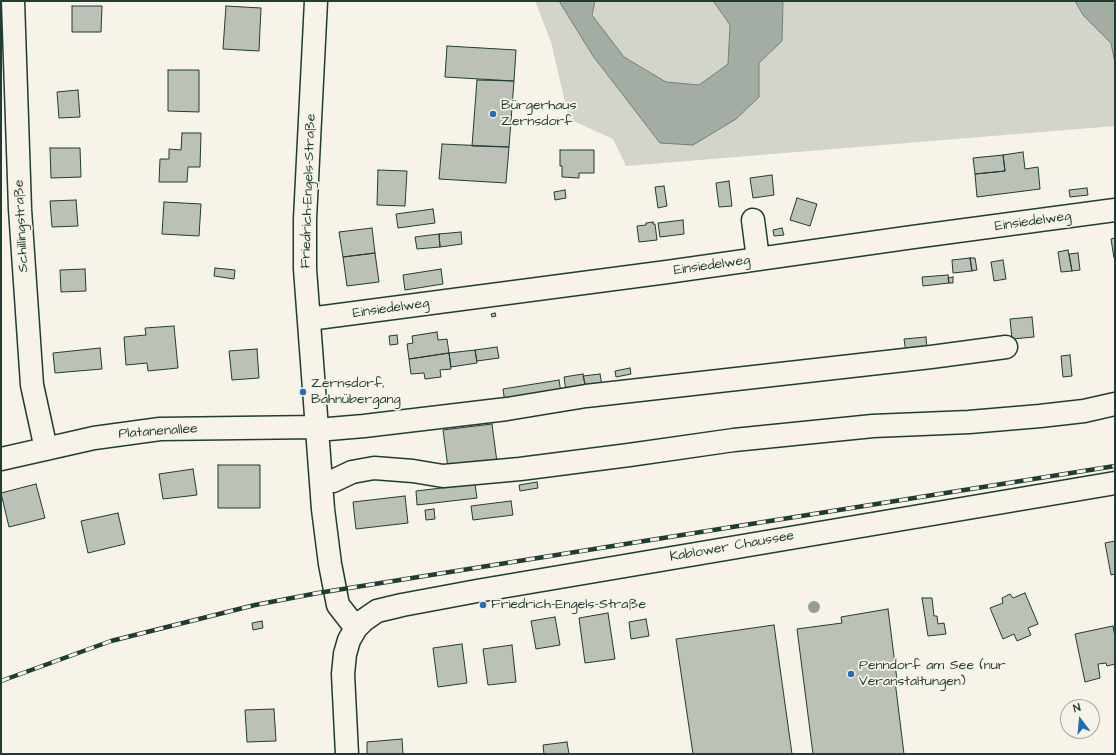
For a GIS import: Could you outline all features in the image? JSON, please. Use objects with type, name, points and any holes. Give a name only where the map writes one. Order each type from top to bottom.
[{"type":"street","name":"Schillingstraße","points":[[13,1],[10,209],[32,385],[46,449]]},
{"type":"street","name":"Friedrich-Engels-Straße","points":[[316,1],[305,219],[305,269],[321,482],[330,564],[334,591],[338,605],[356,628]]},
{"type":"street","name":"Einsiedelweg","points":[[309,319],[1115,210]]},
{"type":"street","points":[[753,220],[758,259]]},
{"type":"street","name":"Platanenallee","points":[[1,460],[94,438],[160,429],[317,429],[372,425],[507,409],[586,396],[931,357],[1006,347]]},
{"type":"street","points":[[321,482],[333,480],[352,472],[374,468],[413,471],[443,476],[520,469],[734,440],[873,426],[969,422],[1040,416],[1084,411],[1115,404]]},
{"type":"street","name":"Kablower Chaussee","points":[[356,628],[364,620],[377,612],[420,601],[1115,483]]},
{"type":"street","points":[[347,754],[343,674],[345,654],[349,640],[356,628]]},
{"type":"shaded area","points":[[535,1],[559,1],[593,56],[660,143],[759,97],[759,63],[782,41],[783,1],[1075,1],[1083,15],[1111,43],[1115,63],[1115,126],[626,166],[613,139],[569,119],[551,42]]},
{"type":"shaded area","points":[[559,1],[595,1],[592,15],[624,57],[666,82],[699,85],[728,64],[730,25],[712,1],[783,1],[782,41],[759,63],[759,97],[736,119],[693,145],[660,143],[593,56]]},
{"type":"shaded area","points":[[595,1],[714,2],[730,25],[728,64],[699,85],[666,82],[624,57],[592,15]]},
{"type":"shaded area","points":[[1075,1],[1115,1],[1115,63],[1111,43],[1083,15]]},
{"type":"building","points":[[72,6],[102,6],[101,32],[72,32]]},
{"type":"building","points":[[226,6],[261,8],[259,51],[223,49]]},
{"type":"building","name":"Bürgerhaus Zernsdorf","points":[[447,46],[516,50],[514,81],[445,77]]},
{"type":"building","points":[[168,70],[199,70],[199,112],[168,111]]},
{"type":"building","name":"Bürgerhaus Zernsdorf","points":[[477,80],[514,81],[509,147],[472,146]]},
{"type":"building","points":[[78,90],[80,117],[59,118],[57,92]]},
{"type":"building","points":[[182,133],[201,133],[200,167],[188,167],[187,182],[159,182],[160,159],[169,159],[169,149],[181,150]]},
{"type":"building","name":"Bürgerhaus Zernsdorf","points":[[442,144],[509,147],[506,183],[439,179]]},
{"type":"building","points":[[50,148],[80,148],[81,177],[51,178]]},
{"type":"building","points":[[560,150],[594,150],[594,173],[579,173],[579,178],[562,177]]},
{"type":"building","points":[[1023,152],[1025,169],[1038,167],[1040,189],[977,197],[975,174],[1005,171],[1003,155]]},
{"type":"building","points":[[1003,155],[1005,171],[975,174],[973,158]]},
{"type":"building","points":[[378,170],[407,171],[405,206],[377,205]]},
{"type":"building","points":[[772,175],[774,195],[753,198],[750,178]]},
{"type":"building","points":[[729,181],[732,206],[719,207],[716,183]]},
{"type":"building","points":[[664,186],[667,206],[658,208],[655,187]]},
{"type":"building","points":[[1087,188],[1088,195],[1070,197],[1069,190]]},
{"type":"building","points":[[565,190],[566,198],[555,200],[554,192]]},
{"type":"building","points":[[797,198],[817,204],[810,226],[790,220]]},
{"type":"building","points":[[76,200],[78,226],[52,227],[50,201]]},
{"type":"building","points":[[164,202],[201,204],[199,236],[162,234]]},
{"type":"building","points":[[433,209],[435,223],[398,228],[396,214]]},
{"type":"building","points":[[683,220],[684,234],[660,237],[658,223]]},
{"type":"building","points":[[653,222],[653,224],[655,224],[657,240],[639,242],[637,226],[646,225],[646,223]]},
{"type":"building","points":[[372,228],[375,253],[343,257],[339,232]]},
{"type":"building","points":[[782,228],[784,235],[774,236],[773,230]]},
{"type":"building","points":[[461,232],[462,244],[440,247],[439,234]]},
{"type":"building","points":[[439,234],[440,247],[417,249],[415,237]]},
{"type":"building","points":[[1115,238],[1115,258],[1114,258],[1111,239]]},
{"type":"building","points":[[1068,250],[1072,271],[1061,272],[1058,252]]},
{"type":"building","points":[[375,253],[379,282],[347,286],[343,257]]},
{"type":"building","points":[[1078,253],[1080,270],[1072,271],[1069,254]]},
{"type":"building","points":[[970,258],[975,258],[977,270],[972,271]]},
{"type":"building","points":[[970,258],[972,271],[953,273],[952,260]]},
{"type":"building","points":[[1003,260],[1006,279],[994,281],[991,262]]},
{"type":"building","points":[[215,268],[235,270],[234,279],[214,276]]},
{"type":"building","points":[[85,269],[86,291],[61,292],[60,270]]},
{"type":"building","points":[[441,269],[443,284],[405,290],[403,275]]},
{"type":"building","points":[[948,275],[949,283],[923,286],[922,277]]},
{"type":"building","points":[[953,277],[953,283],[949,283],[948,278]]},
{"type":"building","points":[[495,313],[496,316],[492,317],[491,314]]},
{"type":"building","points":[[1032,317],[1034,337],[1012,339],[1010,319]]},
{"type":"building","points":[[174,326],[178,368],[148,371],[147,363],[126,365],[124,337],[146,335],[145,328]]},
{"type":"building","points":[[437,332],[438,340],[447,339],[449,353],[409,359],[407,344],[413,343],[412,336]]},
{"type":"building","points":[[397,335],[398,344],[390,345],[389,336]]},
{"type":"building","points":[[926,337],[927,350],[906,353],[904,339]]},
{"type":"building","points":[[497,347],[499,358],[477,361],[475,350]]},
{"type":"building","points":[[100,348],[102,369],[55,373],[53,353]]},
{"type":"building","points":[[257,349],[259,378],[232,380],[229,351]]},
{"type":"building","points":[[475,350],[477,363],[451,367],[449,353]]},
{"type":"building","points":[[449,353],[451,369],[440,370],[441,377],[425,379],[424,373],[411,374],[409,359]]},
{"type":"building","points":[[1070,355],[1072,376],[1063,377],[1061,356]]},
{"type":"building","points":[[630,368],[631,374],[616,377],[615,371]]},
{"type":"building","points":[[583,374],[586,389],[566,392],[564,377]]},
{"type":"building","points":[[600,374],[602,386],[586,389],[583,376]]},
{"type":"building","points":[[559,380],[561,393],[505,403],[503,389]]},
{"type":"building","points":[[492,424],[497,462],[448,468],[443,430]]},
{"type":"building","points":[[218,465],[260,465],[260,508],[218,508]]},
{"type":"building","points":[[193,469],[197,495],[163,499],[159,474]]},
{"type":"building","points":[[537,482],[538,488],[520,491],[519,485]]},
{"type":"building","points":[[36,484],[45,518],[9,527],[1,493]]},
{"type":"building","points":[[475,484],[477,498],[417,505],[416,491]]},
{"type":"building","points":[[405,496],[408,523],[356,529],[353,502]]},
{"type":"building","points":[[511,501],[513,515],[473,520],[471,506]]},
{"type":"building","points":[[434,509],[435,519],[426,520],[425,510]]},
{"type":"building","points":[[118,513],[125,544],[88,553],[81,521]]},
{"type":"building","points":[[1115,541],[1115,574],[1111,575],[1105,543]]},
{"type":"building","points":[[1025,593],[1038,624],[1028,628],[1031,635],[1017,641],[1014,634],[1003,639],[990,608],[1003,603],[1002,598],[1010,594],[1013,598]]},
{"type":"building","points":[[922,598],[932,598],[934,616],[937,616],[938,624],[944,623],[946,634],[928,636]]},
{"type":"building","points":[[888,609],[904,754],[813,754],[797,629],[842,623],[841,617]]},
{"type":"building","points":[[608,613],[615,659],[585,663],[579,618]]},
{"type":"building","points":[[555,617],[560,645],[536,649],[531,621]]},
{"type":"building","points":[[646,619],[649,636],[631,639],[629,622]]},
{"type":"building","points":[[262,621],[263,628],[253,630],[252,623]]},
{"type":"building","points":[[774,625],[792,754],[693,754],[676,639]]},
{"type":"building","points":[[1113,626],[1115,637],[1115,664],[1107,666],[1106,663],[1098,664],[1100,678],[1085,682],[1075,634]]},
{"type":"building","points":[[462,644],[467,683],[438,687],[433,648]]},
{"type":"building","points":[[512,645],[516,682],[488,685],[483,649]]},
{"type":"building","points":[[274,709],[276,741],[247,742],[245,710]]},
{"type":"building","points":[[402,739],[403,754],[367,754],[367,742]]},
{"type":"building","points":[[567,742],[569,754],[544,754],[543,745]]},
{"type":"railway","points":[[1,681],[111,641],[255,605],[318,593],[1115,466]]},
{"type":"place","name":"Bürgerhaus Zernsdorf","points":[[493,114]]},
{"type":"place","name":"Zernsdorf, Bahnübergang","points":[[303,392]]},
{"type":"place","name":"Friedrich-Engels-Straße","points":[[483,605]]},
{"type":"place","name":"Penndorf am See (nur Veranstaltungen)","points":[[851,674]]}]
